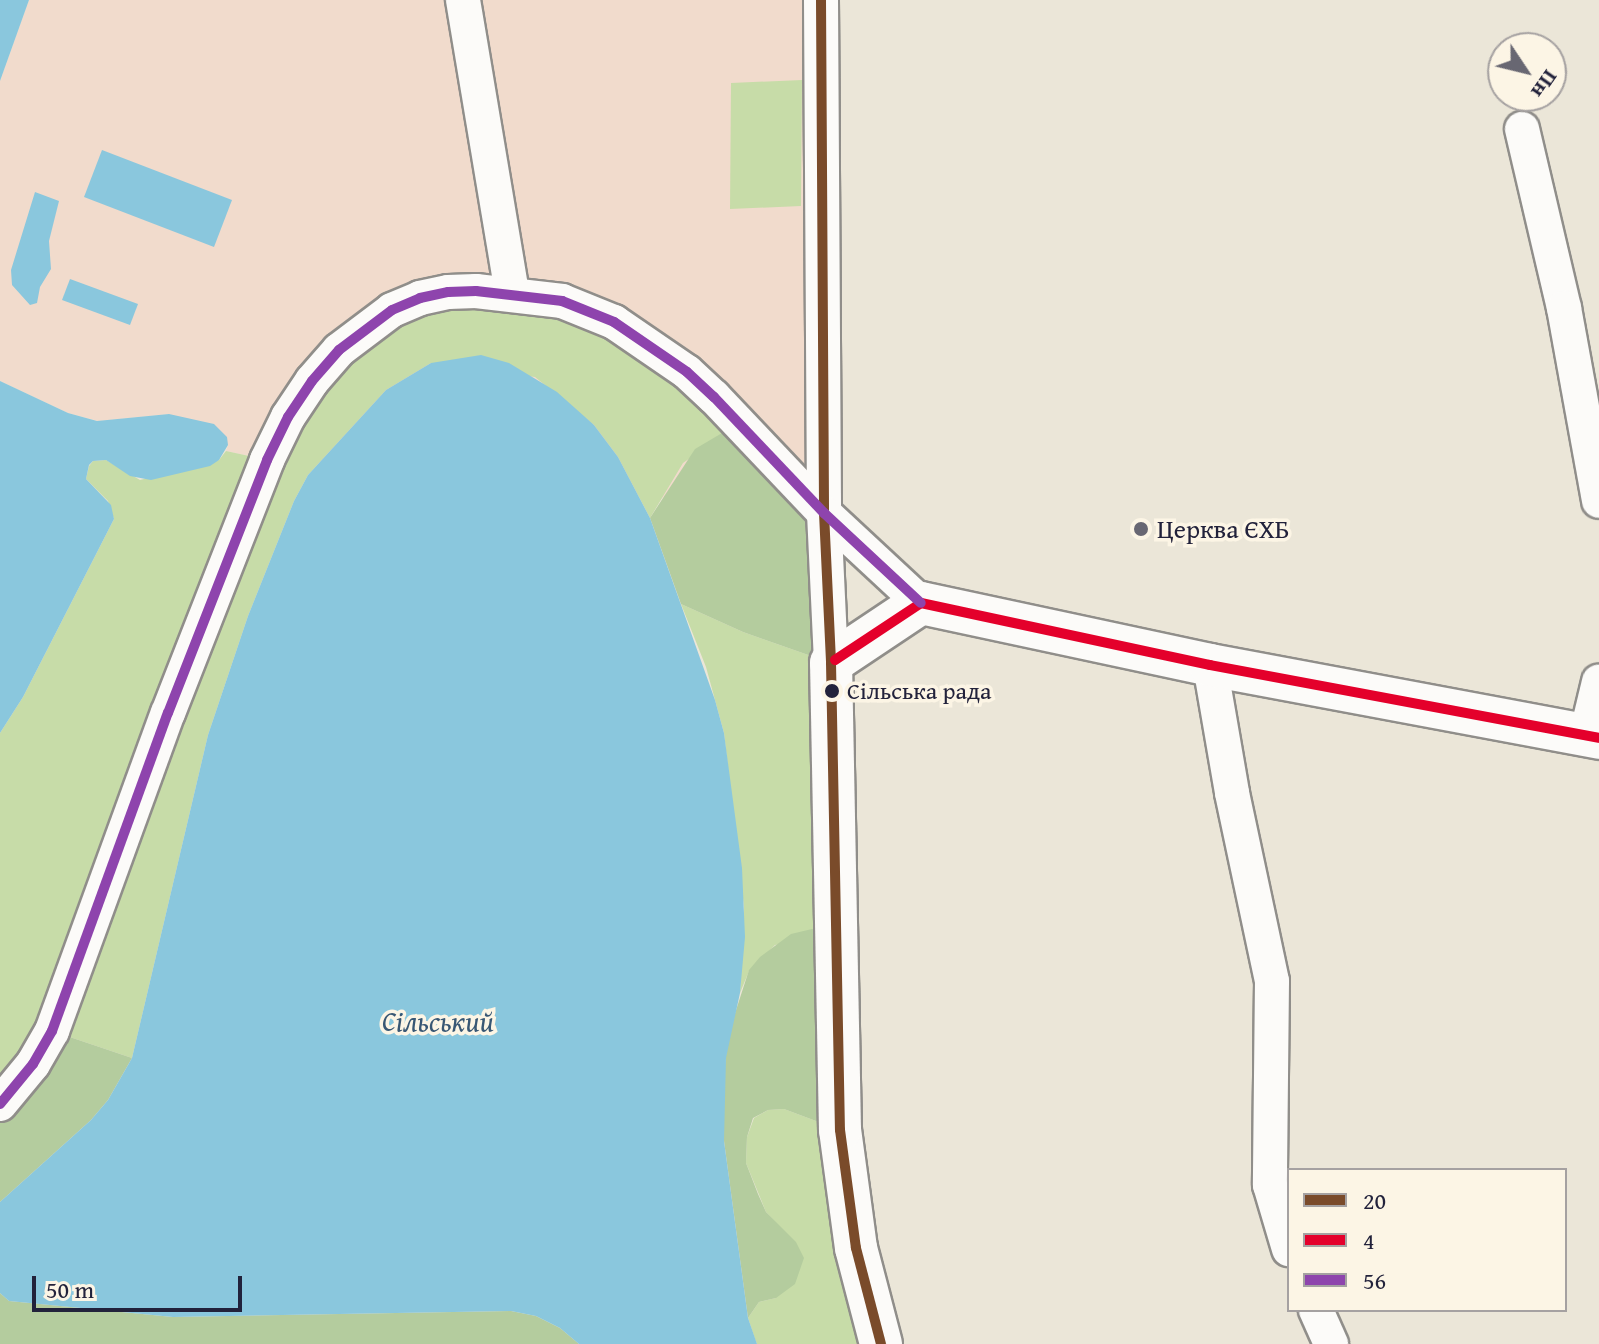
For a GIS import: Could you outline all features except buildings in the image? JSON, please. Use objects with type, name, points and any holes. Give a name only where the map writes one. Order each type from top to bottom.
[{"type":"street","points":[[463,0],[512,294]]},
{"type":"street","points":[[821,0],[824,513],[831,663],[840,1130],[856,1248],[881,1344]]},
{"type":"street","points":[[1522,129],[1564,308],[1599,501]]},
{"type":"street","points":[[0,1104],[33,1064],[52,1031],[178,684],[249,502],[288,417],[339,350],[392,310],[420,298],[448,292],[512,294],[562,301],[591,311],[637,336],[714,397],[824,513],[921,603],[1210,665],[1593,737],[1599,682]]},
{"type":"street","points":[[831,663],[921,603]]},
{"type":"street","points":[[1210,665],[1232,793],[1272,981],[1270,1185],[1287,1242]]},
{"type":"street","points":[[1317,1312],[1331,1344]]},
{"type":"shaded area","points":[[29,0],[821,0],[824,513],[267,460],[226,451],[228,445],[169,414],[98,421],[68,413],[0,381],[0,81]]},
{"type":"green space","points":[[802,80],[801,206],[730,209],[731,83]]},
{"type":"green space","points":[[562,301],[739,423],[683,463],[650,518],[618,457],[594,425],[535,377],[431,363],[386,390],[308,475],[294,501],[248,616],[208,735],[132,1058],[52,1031],[0,1104],[0,733],[23,697],[114,519],[108,501],[86,479],[89,466],[93,461],[106,460],[140,480],[219,460],[226,451],[267,460],[392,310]]},
{"type":"green space","points":[[739,423],[824,513],[831,663],[743,632],[681,604],[650,518],[695,449]]},
{"type":"green space","points":[[681,604],[743,632],[831,663],[836,935],[775,945],[749,971],[740,993],[744,907],[724,733],[706,667]]},
{"type":"green space","points":[[812,929],[836,935],[840,1130],[784,1109],[768,1110],[753,1118],[747,1137],[746,1163],[766,1212],[796,1242],[804,1258],[795,1284],[776,1298],[759,1302],[748,1318],[724,1141],[722,1095],[728,1035],[749,970],[760,957],[791,934]]},
{"type":"green space","points":[[52,1031],[132,1058],[108,1100],[91,1120],[0,1202],[0,1104]]},
{"type":"green space","points":[[784,1109],[840,1130],[881,1344],[757,1344],[748,1318],[759,1302],[776,1298],[779,1226],[766,1212],[746,1163],[747,1137],[754,1118],[768,1110]]},
{"type":"green space","points":[[0,1293],[9,1301],[173,1317],[511,1311],[536,1316],[560,1328],[579,1344],[0,1344]]},
{"type":"water","points":[[0,0],[29,0],[0,81]]},
{"type":"water","points":[[102,150],[232,200],[214,247],[84,197]]},
{"type":"water","points":[[35,192],[59,201],[49,241],[51,269],[40,287],[37,303],[30,305],[12,285],[11,270]]},
{"type":"water","points":[[70,279],[138,304],[130,325],[62,300]]},
{"type":"water","name":"Сільський","points":[[481,355],[509,363],[557,392],[594,425],[618,457],[650,518],[715,700],[724,733],[742,868],[745,937],[740,993],[726,1058],[724,1141],[748,1318],[757,1344],[579,1344],[560,1328],[536,1316],[511,1311],[173,1317],[9,1301],[0,1293],[0,1202],[91,1120],[108,1100],[132,1058],[208,735],[248,616],[294,501],[308,475],[386,390],[431,363]]},
{"type":"water","points":[[0,381],[68,413],[97,421],[169,414],[214,424],[227,437],[228,445],[219,460],[210,466],[151,480],[130,476],[106,460],[93,461],[89,465],[86,479],[111,505],[114,519],[23,697],[0,733]]},
{"type":"transit line","name":"20","points":[[821,0],[824,513],[831,663],[840,1130],[856,1248],[881,1344]]},
{"type":"transit line","name":"56","points":[[0,1104],[33,1064],[52,1031],[168,713],[267,460],[288,417],[312,381],[339,350],[392,310],[420,298],[448,292],[476,291],[562,301],[614,322],[687,372],[824,513],[921,603]]},
{"type":"transit line","name":"4","points":[[835,660],[921,603],[1210,665],[1599,738]]},
{"type":"place","name":"Церква ЄХБ","points":[[1141,529]]},
{"type":"place","name":"Сільська рада","points":[[832,691]]}]
